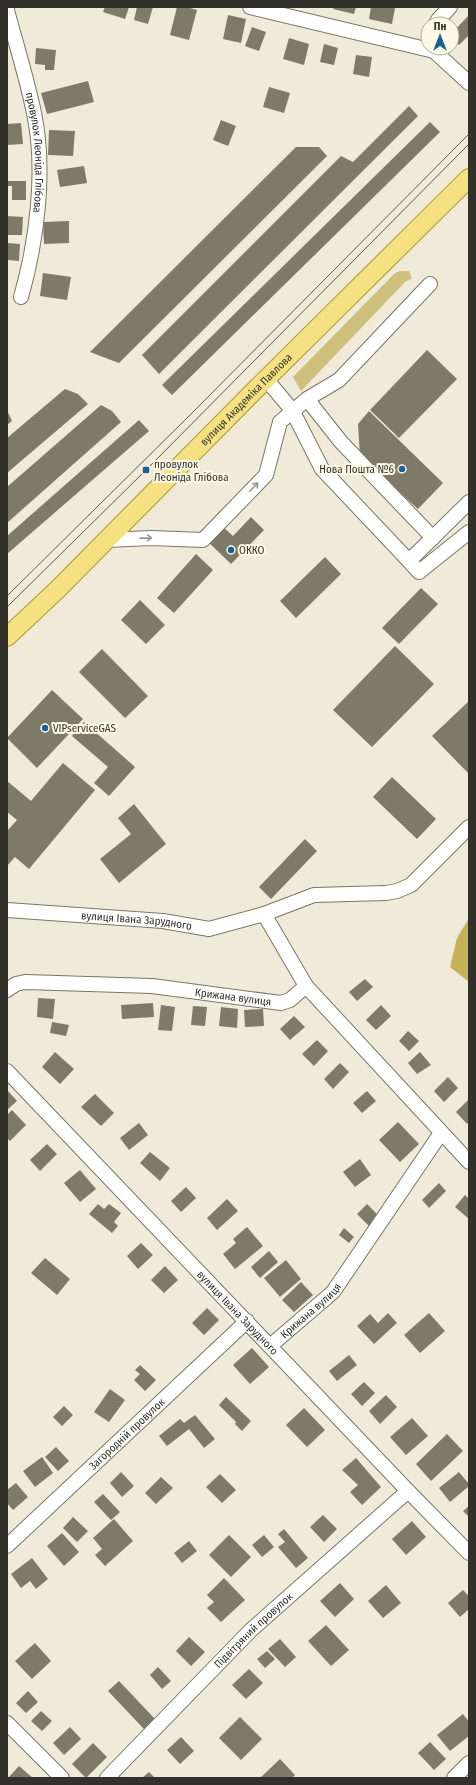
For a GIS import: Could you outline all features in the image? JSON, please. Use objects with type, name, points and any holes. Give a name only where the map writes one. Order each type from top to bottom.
[{"type":"main road","name":"вулиця Академіка Павлова","points":[[7,638],[469,178]]},
{"type":"street","points":[[250,7],[420,46]]},
{"type":"street","points":[[442,16],[450,7]]},
{"type":"street","name":"провулок Леоніда Глібова","points":[[7,10],[34,114],[39,160],[38,208],[30,264],[21,297]]},
{"type":"street","points":[[441,56],[469,83]]},
{"type":"street","points":[[107,540],[151,538],[203,540],[266,475],[280,422],[306,399],[339,380],[430,284]]},
{"type":"street","points":[[266,379],[292,410],[322,469],[419,572],[469,532]]},
{"type":"street","points":[[306,399],[341,442],[432,538]]},
{"type":"street","points":[[409,561],[469,502]]},
{"type":"street","name":"вулиця Івана Зарудного","points":[[7,910],[163,921],[209,929],[264,914],[314,895],[386,893],[404,888],[411,885],[469,826]]},
{"type":"street","points":[[264,914],[306,986],[469,1162]]},
{"type":"street","name":"Крижана вулиця","points":[[7,990],[16,984],[25,982],[152,986],[280,1003],[290,1000],[306,986]]},
{"type":"street","name":"вулиця Івана Зарудного","points":[[7,1071],[408,1491],[469,1552]]},
{"type":"street","name":"Крижана вулиця","points":[[270,1346],[333,1292],[441,1133]]},
{"type":"street","name":"Загородній провулок","points":[[7,1546],[246,1321]]},
{"type":"street","name":"Підвітряний провулок","points":[[107,1778],[251,1630],[408,1491]]},
{"type":"street","points":[[7,1723],[62,1778]]},
{"type":"street","points":[[454,1778],[469,1763]]},
{"type":"shaded area","points":[[400,271],[409,271],[412,279],[406,281],[301,391],[293,377],[395,273]]},
{"type":"shaded area","points":[[469,918],[469,982],[450,967],[457,938]]},
{"type":"building","points":[[105,7],[129,7],[125,19],[103,12]]},
{"type":"building","points":[[137,7],[153,7],[148,24],[134,20]]},
{"type":"building","points":[[177,7],[187,7],[197,10],[189,40],[170,35]]},
{"type":"building","points":[[334,7],[356,7],[354,14],[333,9]]},
{"type":"building","points":[[371,7],[395,8],[392,24],[369,19]]},
{"type":"building","points":[[228,15],[246,19],[241,43],[223,39]]},
{"type":"building","points":[[469,15],[469,35],[460,44],[460,25]]},
{"type":"building","points":[[252,27],[266,32],[259,51],[245,46]]},
{"type":"building","points":[[289,38],[309,44],[304,65],[283,59]]},
{"type":"building","points":[[324,44],[338,48],[334,65],[320,62]]},
{"type":"building","points":[[36,48],[56,50],[54,70],[45,70],[45,65],[35,64]]},
{"type":"building","points":[[356,55],[372,57],[369,77],[353,74]]},
{"type":"building","points":[[88,81],[94,102],[47,114],[41,93]]},
{"type":"building","points":[[269,87],[290,93],[284,113],[263,107]]},
{"type":"building","points":[[409,106],[418,116],[159,374],[142,355],[341,156],[353,162]]},
{"type":"building","points":[[221,120],[236,126],[228,146],[213,140]]},
{"type":"building","points":[[430,122],[440,132],[172,395],[162,385]]},
{"type":"building","points":[[21,123],[23,144],[7,145],[7,124]]},
{"type":"building","points":[[49,130],[75,131],[73,156],[48,155]]},
{"type":"building","points":[[296,147],[319,147],[327,156],[119,363],[90,352]]},
{"type":"building","points":[[84,166],[87,183],[60,187],[57,170]]},
{"type":"building","points":[[7,181],[26,181],[26,200],[12,200],[12,186],[7,186]]},
{"type":"building","points":[[7,216],[23,217],[22,235],[7,235]]},
{"type":"building","points":[[69,221],[69,243],[44,244],[43,222]]},
{"type":"building","points":[[7,243],[20,244],[19,261],[7,260]]},
{"type":"building","points":[[43,273],[71,277],[67,300],[40,296]]},
{"type":"building","points":[[427,350],[457,379],[399,438],[370,410]]},
{"type":"building","points":[[65,389],[78,394],[88,404],[7,473],[7,438]]},
{"type":"building","points":[[101,405],[112,411],[121,422],[7,523],[7,487]]},
{"type":"building","points":[[7,410],[12,421],[7,425]]},
{"type":"building","name":"Нова Пошта №6","points":[[369,411],[443,483],[418,509],[360,456],[358,424]]},
{"type":"building","points":[[139,420],[149,431],[7,554],[7,536]]},
{"type":"building","name":"ОККО","points":[[220,511],[230,520],[223,527],[233,536],[251,517],[264,530],[231,564],[199,533]]},
{"type":"building","points":[[196,554],[213,570],[174,613],[157,598]]},
{"type":"building","points":[[325,557],[341,574],[296,618],[280,601]]},
{"type":"building","points":[[421,588],[438,604],[399,644],[382,628]]},
{"type":"building","points":[[140,600],[165,625],[146,644],[121,620]]},
{"type":"building","points":[[395,646],[434,684],[372,747],[333,710]]},
{"type":"building","points":[[102,649],[148,696],[125,718],[79,672]]},
{"type":"building","name":"VIPserviceGAS","points":[[52,690],[83,719],[37,768],[7,738]]},
{"type":"building","points":[[468,702],[469,703],[469,774],[432,736]]},
{"type":"building","points":[[84,722],[135,767],[109,796],[94,783],[108,767],[72,736]]},
{"type":"building","points":[[63,763],[95,790],[29,869],[15,857],[7,866],[7,831],[17,820],[7,812],[7,781],[31,801]]},
{"type":"building","points":[[392,777],[436,819],[417,839],[373,797]]},
{"type":"building","points":[[134,804],[166,844],[119,883],[100,859],[131,834],[118,818]]},
{"type":"building","points":[[305,839],[317,851],[271,899],[259,887]]},
{"type":"building","points":[[365,979],[373,987],[357,1001],[349,992]]},
{"type":"building","points":[[38,998],[55,999],[53,1019],[37,1017]]},
{"type":"building","points":[[153,1003],[154,1017],[122,1019],[121,1005]]},
{"type":"building","points":[[161,1005],[175,1007],[172,1031],[158,1030]]},
{"type":"building","points":[[381,1005],[391,1016],[376,1030],[366,1020]]},
{"type":"building","points":[[193,1006],[207,1007],[205,1026],[191,1025]]},
{"type":"building","points":[[221,1007],[238,1009],[237,1028],[219,1026]]},
{"type":"building","points":[[263,1009],[264,1026],[245,1027],[244,1010]]},
{"type":"building","points":[[294,1016],[305,1027],[290,1040],[280,1029]]},
{"type":"building","points":[[52,1022],[69,1025],[66,1036],[50,1033]]},
{"type":"building","points":[[408,1031],[419,1041],[409,1051],[399,1041]]},
{"type":"building","points":[[317,1040],[328,1051],[314,1066],[302,1054]]},
{"type":"building","points":[[55,1052],[74,1069],[60,1084],[42,1067]]},
{"type":"building","points":[[420,1052],[431,1065],[417,1074],[408,1063]]},
{"type":"building","points":[[340,1063],[349,1072],[333,1089],[324,1079]]},
{"type":"building","points":[[448,1077],[458,1088],[444,1102],[434,1091]]},
{"type":"building","points":[[8,1091],[17,1101],[7,1110],[7,1092]]},
{"type":"building","points":[[367,1091],[376,1101],[362,1113],[353,1103]]},
{"type":"building","points":[[95,1094],[114,1113],[101,1126],[81,1107]]},
{"type":"building","points":[[469,1099],[469,1122],[467,1124],[456,1112]]},
{"type":"building","points":[[12,1110],[26,1125],[10,1141],[7,1138],[7,1115]]},
{"type":"building","points":[[398,1122],[419,1144],[400,1162],[379,1140]]},
{"type":"building","points":[[139,1123],[148,1135],[129,1150],[120,1138]]},
{"type":"building","points":[[47,1144],[57,1154],[40,1171],[30,1160]]},
{"type":"building","points":[[150,1152],[170,1168],[160,1181],[140,1163]]},
{"type":"building","points":[[360,1159],[371,1175],[355,1187],[343,1172]]},
{"type":"building","points":[[80,1170],[96,1189],[80,1202],[64,1183]]},
{"type":"building","points":[[439,1183],[446,1191],[429,1208],[422,1200]]},
{"type":"building","points":[[186,1187],[196,1198],[181,1212],[171,1201]]},
{"type":"building","points":[[465,1195],[469,1199],[469,1219],[455,1207]]},
{"type":"building","points":[[227,1199],[238,1211],[217,1230],[207,1218]]},
{"type":"building","points":[[98,1204],[104,1209],[109,1204],[121,1213],[114,1222],[118,1226],[112,1233],[89,1214]]},
{"type":"building","points":[[367,1204],[379,1216],[369,1226],[357,1214]]},
{"type":"building","points":[[247,1227],[263,1246],[235,1269],[223,1254],[236,1243],[233,1239]]},
{"type":"building","points":[[344,1228],[354,1237],[349,1243],[339,1235]]},
{"type":"building","points":[[141,1243],[153,1255],[138,1269],[127,1256]]},
{"type":"building","points":[[269,1251],[278,1262],[260,1278],[251,1267]]},
{"type":"building","points":[[45,1258],[70,1279],[57,1295],[31,1273]]},
{"type":"building","points":[[286,1260],[301,1279],[280,1297],[264,1278]]},
{"type":"building","points":[[165,1266],[178,1280],[164,1293],[151,1280]]},
{"type":"building","points":[[301,1282],[313,1295],[294,1312],[282,1300]]},
{"type":"building","points":[[207,1308],[219,1320],[204,1335],[192,1323]]},
{"type":"building","points":[[388,1313],[397,1323],[374,1344],[357,1326],[370,1314],[378,1323]]},
{"type":"building","points":[[429,1313],[445,1331],[420,1353],[404,1335]]},
{"type":"building","points":[[252,1348],[269,1367],[250,1384],[233,1365]]},
{"type":"building","points":[[349,1355],[357,1365],[337,1381],[329,1371]]},
{"type":"building","points":[[140,1365],[156,1380],[145,1391],[134,1380],[140,1374],[135,1370]]},
{"type":"building","points":[[364,1382],[375,1393],[362,1406],[351,1394]]},
{"type":"building","points":[[110,1389],[125,1400],[109,1422],[94,1412]]},
{"type":"building","points":[[386,1395],[397,1407],[380,1424],[369,1411]]},
{"type":"building","points":[[226,1397],[251,1421],[242,1431],[235,1424],[236,1422],[219,1405]]},
{"type":"building","points":[[64,1406],[73,1415],[62,1426],[53,1417]]},
{"type":"building","points":[[304,1408],[325,1430],[307,1447],[286,1425]]},
{"type":"building","points":[[195,1415],[215,1439],[204,1448],[189,1429],[167,1446],[159,1436],[180,1419],[184,1423]]},
{"type":"building","points":[[412,1418],[428,1436],[406,1455],[390,1437]]},
{"type":"building","points":[[447,1434],[463,1451],[431,1481],[416,1464]]},
{"type":"building","points":[[56,1447],[69,1461],[58,1471],[45,1457]]},
{"type":"building","points":[[42,1457],[53,1473],[35,1487],[23,1471]]},
{"type":"building","points":[[356,1458],[381,1487],[362,1505],[350,1492],[358,1485],[342,1470]]},
{"type":"building","points":[[121,1472],[134,1486],[122,1497],[110,1483]]},
{"type":"building","points":[[459,1472],[469,1486],[450,1502],[439,1488]]},
{"type":"building","points":[[220,1474],[236,1490],[222,1503],[206,1487]]},
{"type":"building","points":[[161,1477],[173,1488],[156,1504],[145,1493]]},
{"type":"building","points":[[16,1483],[28,1497],[13,1510],[7,1503],[7,1490]]},
{"type":"building","points":[[103,1494],[120,1512],[111,1520],[94,1502]]},
{"type":"building","points":[[469,1506],[469,1517],[463,1511]]},
{"type":"building","points":[[323,1515],[337,1529],[324,1542],[310,1527]]},
{"type":"building","points":[[73,1517],[88,1531],[77,1542],[63,1528]]},
{"type":"building","points":[[114,1519],[133,1541],[105,1566],[95,1555],[102,1549],[93,1538]]},
{"type":"building","points":[[412,1521],[426,1537],[406,1555],[392,1539]]},
{"type":"building","points":[[284,1529],[308,1558],[296,1568],[278,1547],[285,1542],[278,1534]]},
{"type":"building","points":[[62,1533],[79,1552],[64,1566],[47,1546]]},
{"type":"building","points":[[229,1535],[251,1557],[231,1577],[209,1555]]},
{"type":"building","points":[[264,1535],[274,1547],[262,1557],[252,1545]]},
{"type":"building","points":[[189,1541],[197,1551],[182,1563],[174,1553]]},
{"type":"building","points":[[32,1558],[48,1579],[36,1589],[30,1581],[21,1588],[11,1574]]},
{"type":"building","points":[[224,1578],[245,1600],[221,1622],[207,1608],[214,1602],[207,1595]]},
{"type":"building","points":[[340,1583],[354,1599],[335,1617],[320,1601]]},
{"type":"building","points":[[386,1585],[401,1603],[383,1618],[368,1601]]},
{"type":"building","points":[[463,1590],[469,1596],[469,1609],[460,1617],[448,1603]]},
{"type":"building","points":[[326,1625],[349,1650],[331,1666],[308,1641]]},
{"type":"building","points":[[189,1637],[205,1652],[191,1666],[176,1651]]},
{"type":"building","points":[[280,1639],[296,1657],[285,1667],[268,1649]]},
{"type":"building","points":[[35,1643],[51,1661],[32,1679],[15,1661]]},
{"type":"building","points":[[267,1651],[275,1659],[265,1668],[257,1659]]},
{"type":"building","points":[[158,1667],[171,1681],[162,1689],[150,1675]]},
{"type":"building","points":[[249,1669],[263,1683],[246,1699],[232,1685]]},
{"type":"building","points":[[119,1681],[155,1719],[144,1729],[108,1691]]},
{"type":"building","points":[[28,1691],[38,1702],[26,1713],[16,1703]]},
{"type":"building","points":[[41,1711],[52,1721],[42,1731],[31,1721]]},
{"type":"building","points":[[463,1714],[469,1722],[469,1736],[450,1751],[437,1735]]},
{"type":"building","points":[[240,1717],[262,1739],[241,1760],[219,1738]]},
{"type":"building","points":[[70,1727],[81,1739],[64,1755],[53,1743]]},
{"type":"building","points":[[181,1737],[194,1751],[180,1764],[167,1750]]},
{"type":"building","points":[[430,1742],[446,1759],[434,1770],[418,1753]]},
{"type":"building","points":[[93,1743],[107,1757],[86,1778],[72,1764]]},
{"type":"building","points":[[280,1759],[295,1775],[292,1778],[260,1778]]},
{"type":"building","points":[[19,1766],[33,1778],[8,1778]]},
{"type":"building","points":[[149,1772],[155,1778],[142,1778]]},
{"type":"tram line","points":[[7,596],[189,416],[469,134]]},
{"type":"tram line","points":[[7,607],[146,470],[469,144]]},
{"type":"place","name":"Нова Пошта №6","points":[[402,469]]},
{"type":"place","name":"провулок Леоніда Глібова","points":[[146,470]]},
{"type":"place","name":"ОККО","points":[[231,550]]},
{"type":"place","name":"VIPserviceGAS","points":[[45,728]]}]
